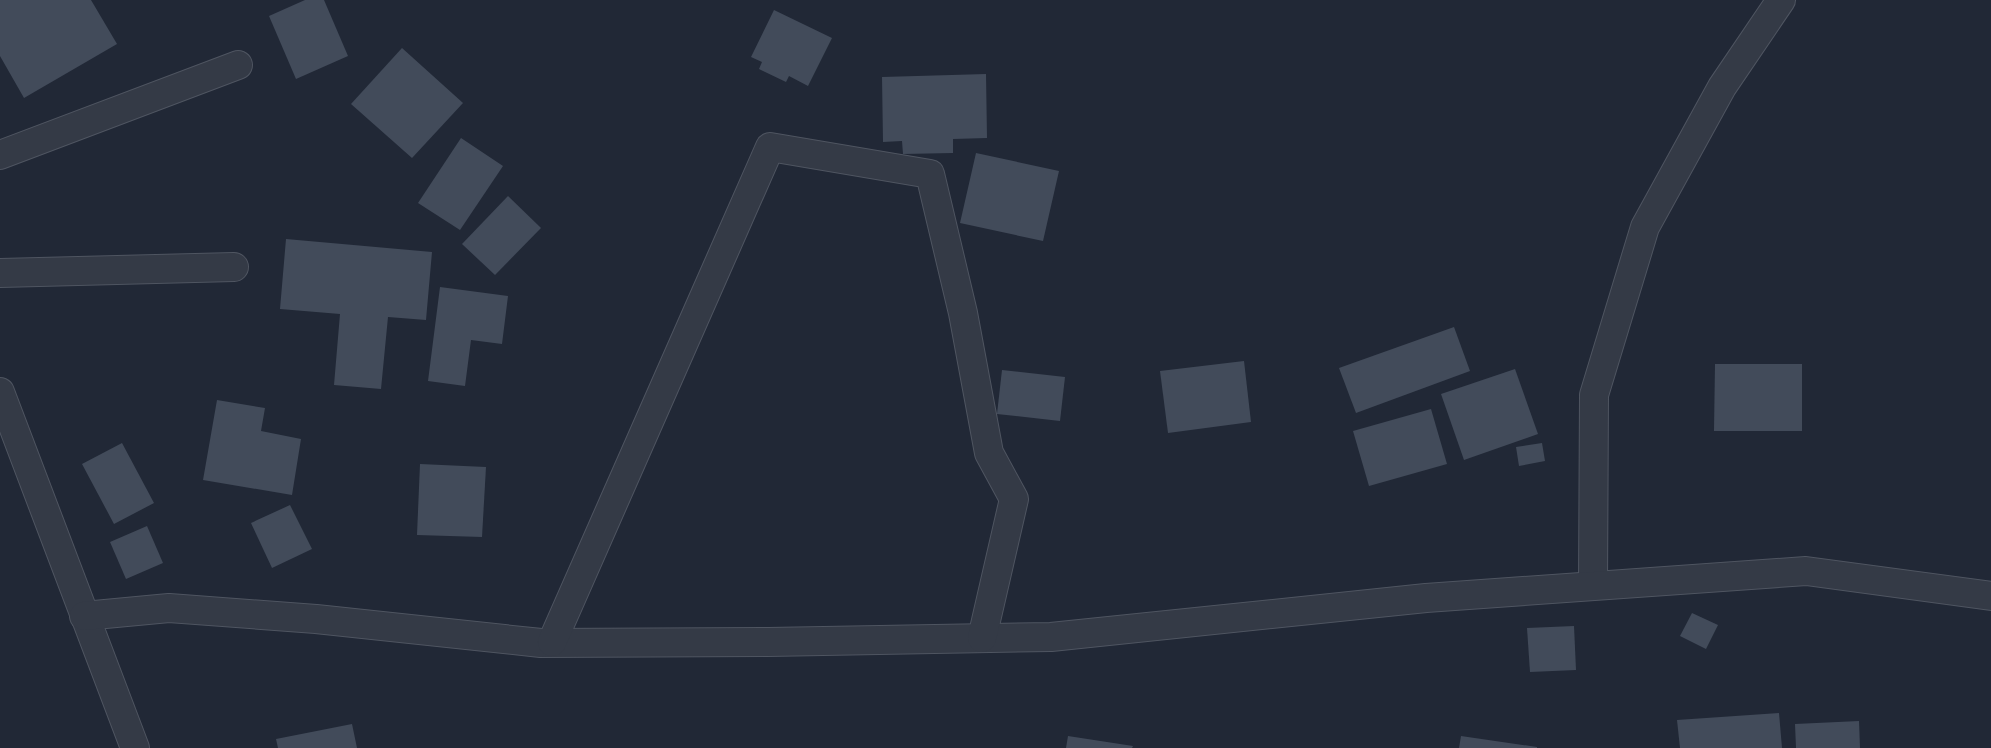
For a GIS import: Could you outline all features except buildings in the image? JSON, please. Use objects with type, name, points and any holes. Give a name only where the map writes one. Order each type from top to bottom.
[{"type":"street","points":[[1593,585],[1594,395],[1645,227],[1722,87],[1781,0]]},
{"type":"street","points":[[0,155],[238,64]]},
{"type":"street","points":[[552,642],[770,147],[930,174],[963,313],[990,453],[1014,499],[982,638]]},
{"type":"street","points":[[0,273],[234,267]]},
{"type":"street","points":[[0,392],[135,748]]},
{"type":"street","points":[[84,616],[169,608],[316,619],[552,642],[768,642],[1051,636],[1426,598],[1806,571],[1991,596]]}]
